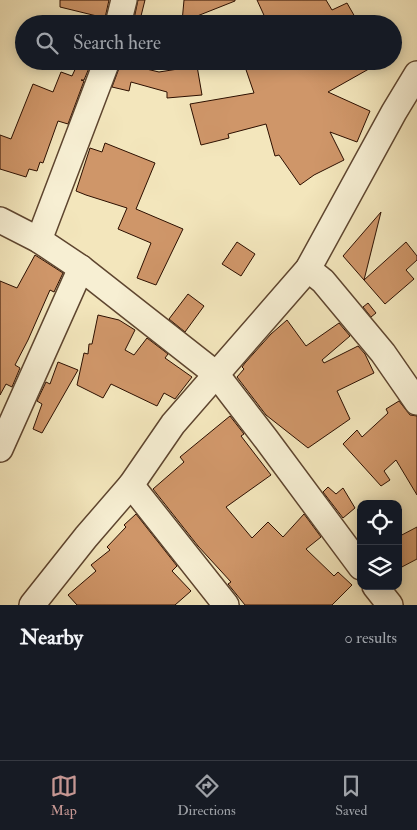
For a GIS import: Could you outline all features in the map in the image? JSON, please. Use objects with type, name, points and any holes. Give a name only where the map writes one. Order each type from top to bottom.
[{"type":"street","points":[[120,15],[124,0]]},
{"type":"street","points":[[39,240],[104,70]]},
{"type":"street","points":[[42,601],[131,485],[173,424],[308,269],[394,112],[417,74]]},
{"type":"street","points":[[0,220],[39,240],[81,268],[216,374],[357,562]]},
{"type":"street","points":[[0,449],[81,268]]},
{"type":"street","points":[[308,269],[323,280],[384,353],[417,402]]},
{"type":"street","points":[[131,485],[226,605]]},
{"type":"street","points":[[378,590],[390,605]]},
{"type":"building","points":[[60,0],[109,0],[106,15],[93,15],[60,7]]},
{"type":"building","points":[[138,0],[145,0],[141,15],[135,15]]},
{"type":"building","points":[[184,0],[235,0],[200,15],[183,15]]},
{"type":"building","points":[[257,0],[326,0],[332,10],[347,3],[354,15],[264,15]]},
{"type":"building","points":[[75,70],[88,70],[84,80],[81,80],[84,81],[68,124],[58,121],[43,163],[40,162],[37,171],[29,169],[26,177],[0,169],[0,135],[11,139],[33,84],[53,92],[61,72],[72,76]]},
{"type":"building","points":[[118,70],[151,70],[159,72],[198,70],[202,95],[167,98],[167,92],[131,82],[129,91],[112,87]]},
{"type":"building","points":[[246,70],[367,70],[328,92],[370,111],[357,142],[330,132],[344,160],[314,175],[300,185],[279,155],[275,156],[266,124],[228,134],[229,138],[201,145],[190,104],[254,93]]},
{"type":"building","points":[[105,143],[155,163],[136,209],[183,229],[156,285],[137,278],[151,243],[118,229],[127,208],[76,191],[90,148],[102,152]]},
{"type":"building","points":[[381,212],[364,280],[343,256]]},
{"type":"building","points":[[237,242],[255,254],[241,276],[222,264]]},
{"type":"building","points":[[406,242],[417,256],[417,260],[406,270],[414,279],[385,304],[364,280]]},
{"type":"building","points":[[35,255],[63,273],[54,292],[50,290],[15,365],[20,368],[12,387],[6,384],[0,395],[0,281],[17,288]]},
{"type":"building","points":[[188,294],[204,306],[185,332],[169,319]]},
{"type":"building","points":[[368,303],[376,313],[371,317],[363,307]]},
{"type":"building","points":[[98,315],[119,320],[135,330],[125,350],[134,355],[147,338],[168,354],[165,358],[192,377],[175,399],[164,393],[157,406],[111,384],[103,398],[77,385],[84,353],[88,354],[89,344],[92,344]]},
{"type":"building","points":[[287,320],[306,346],[339,323],[350,336],[322,360],[324,363],[358,346],[365,354],[374,373],[337,391],[350,419],[308,448],[266,415],[237,377],[244,369],[242,367],[245,363],[271,334]]},
{"type":"building","points":[[58,362],[78,370],[42,433],[33,429],[42,404],[37,401],[46,382],[50,384]]},
{"type":"building","points":[[399,401],[410,415],[417,416],[417,495],[396,460],[384,471],[390,480],[381,486],[343,444],[357,430],[362,437],[388,413],[386,409]]},
{"type":"building","points":[[230,416],[244,434],[241,436],[271,475],[226,507],[252,538],[268,522],[283,537],[304,514],[321,537],[306,549],[334,576],[338,572],[352,585],[332,605],[245,605],[228,584],[231,582],[198,546],[153,489],[184,462],[180,457]]},
{"type":"building","points":[[328,487],[336,494],[343,488],[355,508],[343,518],[323,492]]},
{"type":"building","points":[[136,514],[177,566],[172,571],[191,591],[175,605],[77,605],[68,595],[96,571],[91,565],[110,550],[107,547],[126,527],[124,525]]},
{"type":"building","points":[[417,527],[417,559],[402,567],[402,545],[402,535]]}]
